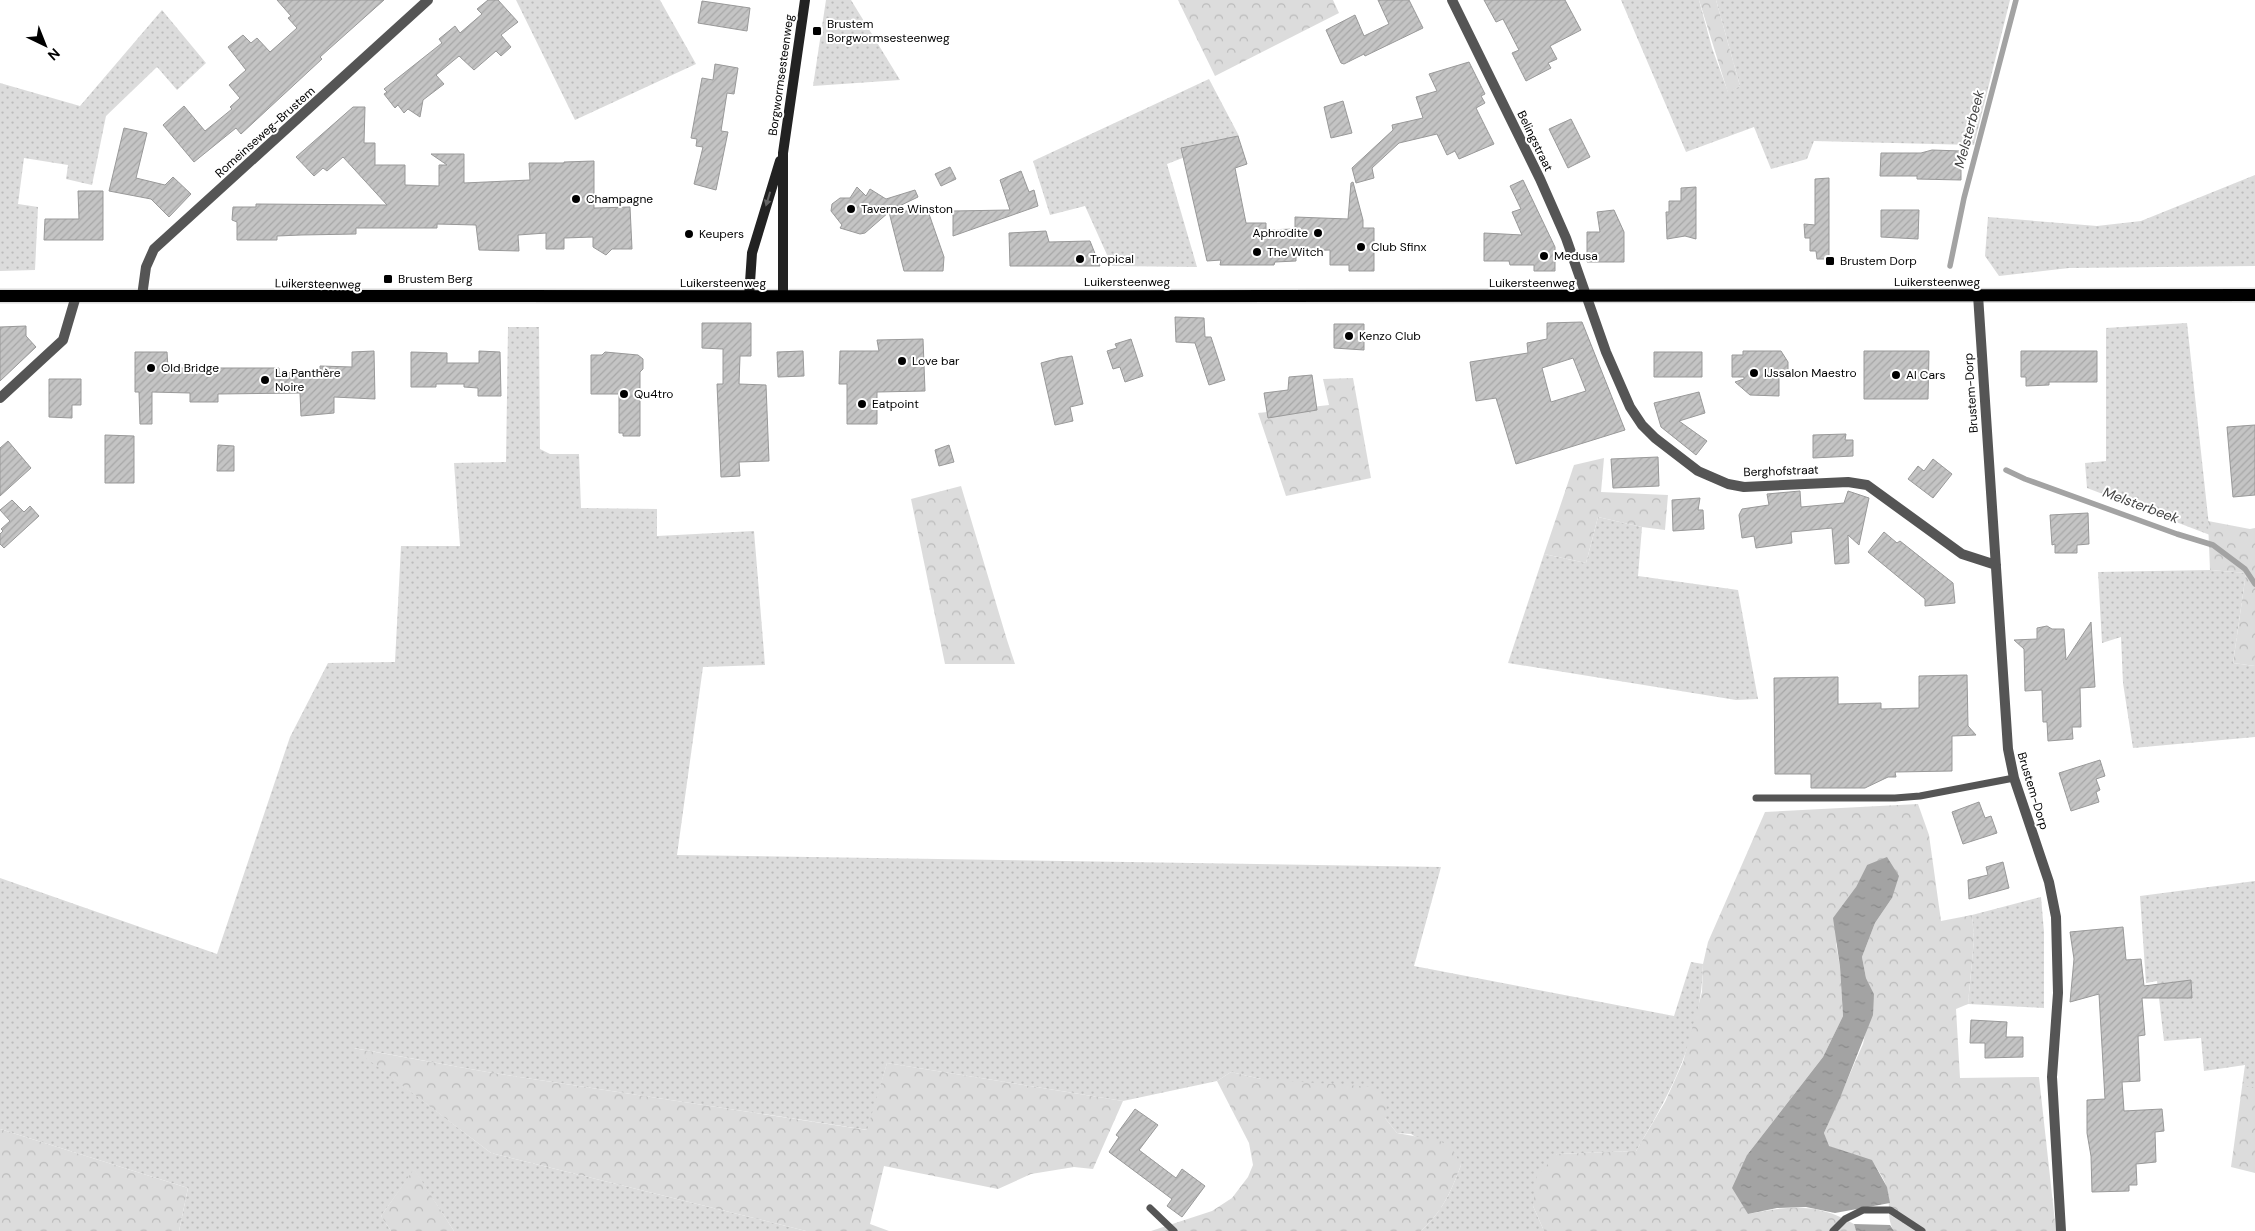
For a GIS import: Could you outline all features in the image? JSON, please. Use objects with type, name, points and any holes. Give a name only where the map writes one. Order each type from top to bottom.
[{"type":"main road","name":"Borgwormsesteenweg","points":[[749,297],[752,253],[782,153],[805,0]]},
{"type":"main road","name":"Borgwormsesteenweg","points":[[782,153],[783,297]]},
{"type":"main road","name":"Luikersteenweg","points":[[0,296],[372,298],[567,295],[749,297],[1588,297],[2255,295]]},
{"type":"street","name":"Romeinseweg-Brustem","points":[[142,296],[146,267],[154,250],[428,0]]},
{"type":"street","name":"Belingstraat","points":[[1452,0],[1540,179],[1566,238],[1576,271],[1588,297]]},
{"type":"street","name":"Brustem-Dorp","points":[[1978,295],[2008,749],[2014,778],[2049,882],[2056,917],[2058,993],[2052,1077],[2061,1231]]},
{"type":"street","points":[[0,398],[63,340],[76,296]]},
{"type":"street","name":"Berghofstraat","points":[[1588,297],[1606,352],[1630,407],[1642,425],[1655,438],[1698,471],[1728,484],[1744,487],[1848,482],[1867,485],[1962,554],[1996,565]]},
{"type":"lane","points":[[1756,798],[1920,796],[2014,778]]},
{"type":"lane","points":[[1150,1208],[1174,1231]]},
{"type":"lane","points":[[1833,1231],[1845,1219],[1863,1210],[1890,1210],[1922,1231]]},
{"type":"green space","points":[[516,0],[660,0],[696,64],[575,120]]},
{"type":"green space","points":[[826,0],[851,0],[900,80],[813,86]]},
{"type":"green space","points":[[1178,0],[1333,0],[1339,13],[1215,76]]},
{"type":"green space","points":[[1621,0],[1699,0],[1712,48],[1728,92],[1740,86],[1716,0],[2010,0],[1974,145],[1814,141],[1807,159],[1771,169],[1754,127],[1686,152]]},
{"type":"green space","points":[[1699,0],[1716,0],[1740,86],[1728,93]]},
{"type":"green space","points":[[162,10],[206,63],[177,90],[157,67],[106,116],[92,185],[66,179],[68,165],[24,158],[18,204],[38,207],[35,270],[0,271],[0,83],[80,106]]},
{"type":"green space","points":[[1209,79],[1239,136],[1167,164],[1197,267],[1112,266],[1085,206],[1050,215],[1033,161]]},
{"type":"green space","points":[[2255,175],[2255,266],[2069,268],[1999,276],[1985,256],[1988,217],[2097,226],[2141,221]]},
{"type":"green space","points":[[2187,323],[2210,535],[2087,488],[2085,463],[2106,461],[2106,328]]},
{"type":"green space","points":[[508,327],[539,327],[540,449],[550,454],[579,454],[581,508],[657,509],[657,536],[754,531],[765,665],[703,667],[677,855],[1441,867],[1414,966],[1674,1016],[1691,962],[1703,964],[1697,1014],[1691,1038],[1672,1085],[1636,1151],[1557,1154],[1533,1206],[1544,1231],[1421,1231],[1435,1216],[1445,1201],[1461,1165],[1411,1134],[1397,1133],[1385,1118],[1261,1079],[1231,1072],[1217,1081],[1123,1101],[887,1063],[868,1130],[487,1072],[354,1048],[491,1153],[806,1231],[454,1231],[414,1170],[381,1216],[391,1231],[179,1231],[188,1188],[0,1129],[0,878],[217,954],[290,737],[328,663],[395,662],[401,546],[460,546],[454,463],[506,462]]},
{"type":"green space","points":[[1353,378],[1371,478],[1286,496],[1258,413],[1329,405],[1323,379]]},
{"type":"green space","points":[[1604,458],[1601,492],[1668,495],[1665,530],[1598,517],[1586,563],[1544,554],[1574,465]]},
{"type":"green space","points":[[961,486],[1015,664],[945,664],[911,499]]},
{"type":"green space","points":[[1598,517],[1642,527],[1638,576],[1738,590],[1758,699],[1736,700],[1508,663],[1544,554],[1586,563]]},
{"type":"green space","points":[[2208,521],[2250,529],[2255,528],[2255,666],[2233,663],[2246,573],[2210,570]]},
{"type":"green space","points":[[2210,570],[2246,573],[2233,663],[2255,666],[2255,737],[2133,748],[2123,683],[2121,637],[2102,643],[2098,572]]},
{"type":"green space","points":[[1918,804],[1929,835],[1941,921],[1972,915],[1974,939],[1968,1004],[1956,1009],[1960,1078],[2039,1077],[2056,1231],[1894,1231],[1889,1216],[1886,1185],[1872,1161],[1828,1146],[1824,1133],[1863,1044],[1874,994],[1866,978],[1862,957],[1875,923],[1892,898],[1867,865],[1856,887],[1836,944],[1840,967],[1843,1016],[1823,1057],[1747,1155],[1748,1214],[1789,1208],[1815,1209],[1840,1217],[1854,1224],[1856,1231],[1544,1231],[1533,1206],[1537,1176],[1557,1154],[1636,1151],[1665,1102],[1683,1062],[1702,992],[1703,964],[1708,942],[1765,812]]},
{"type":"green space","points":[[2255,881],[2255,1087],[2242,1087],[2245,1065],[2204,1071],[2201,1038],[2164,1041],[2157,981],[2146,983],[2140,896]]},
{"type":"green space","points":[[2041,897],[2044,932],[2044,1008],[1968,1004],[1974,939],[1972,915]]},
{"type":"green space","points":[[353,1048],[487,1072],[867,1130],[887,1063],[1123,1101],[1093,1169],[1074,1167],[1031,1174],[998,1189],[884,1166],[870,1224],[889,1231],[806,1231],[491,1153]]},
{"type":"green space","points":[[1231,1072],[1261,1079],[1374,1087],[1387,1103],[1385,1118],[1397,1133],[1440,1141],[1452,1148],[1461,1165],[1440,1209],[1421,1231],[1151,1231],[1212,1211],[1232,1198],[1248,1177],[1253,1165],[1249,1143],[1217,1081]]},
{"type":"green space","points":[[2242,1087],[2255,1087],[2255,1173],[2231,1167]]},
{"type":"green space","points":[[0,1129],[188,1188],[179,1231],[0,1231]]},
{"type":"green space","points":[[414,1169],[454,1231],[391,1231],[381,1216]]},
{"type":"water","points":[[1887,857],[1899,876],[1892,898],[1875,923],[1862,957],[1866,978],[1874,994],[1873,1015],[1824,1133],[1829,1146],[1872,1160],[1887,1187],[1890,1203],[1835,1213],[1806,1207],[1777,1208],[1748,1214],[1732,1188],[1747,1155],[1823,1057],[1843,1016],[1840,967],[1833,918],[1856,887],[1867,865]]},
{"type":"water","points":[[1854,1224],[1890,1225],[1894,1231],[1856,1231]]},
{"type":"building","points":[[277,0],[384,0],[320,57],[322,59],[241,134],[236,128],[194,162],[163,125],[184,106],[205,131],[232,109],[230,107],[240,98],[229,85],[246,70],[228,47],[243,35],[251,43],[257,38],[270,52],[297,28],[288,18],[291,16]]},
{"type":"building","points":[[488,0],[498,0],[518,22],[501,35],[511,47],[501,56],[496,51],[474,70],[459,56],[436,75],[444,84],[423,100],[420,117],[408,109],[404,113],[398,105],[395,108],[384,94],[387,92],[384,89],[442,43],[439,39],[455,26],[460,33],[482,14],[477,9]]},
{"type":"building","points":[[1378,0],[1409,0],[1423,28],[1365,56],[1364,54],[1344,64],[1341,63],[1326,30],[1355,15],[1364,36],[1389,24]]},
{"type":"building","points":[[1484,0],[1565,0],[1581,30],[1550,46],[1557,59],[1548,63],[1551,68],[1526,81],[1512,53],[1519,50],[1503,19],[1496,22]]},
{"type":"building","points":[[702,1],[750,8],[747,31],[698,23]]},
{"type":"building","points":[[1469,62],[1485,94],[1481,96],[1485,103],[1476,108],[1494,144],[1459,159],[1455,151],[1447,155],[1437,134],[1399,143],[1372,168],[1374,178],[1356,183],[1352,168],[1393,130],[1392,125],[1423,118],[1416,97],[1437,91],[1429,74]]},
{"type":"building","points":[[715,64],[738,68],[734,94],[727,93],[721,131],[728,132],[716,190],[694,184],[703,147],[696,146],[697,139],[691,138],[702,78],[713,80]]},
{"type":"building","points":[[1343,101],[1352,133],[1331,138],[1324,107]]},
{"type":"building","points":[[353,107],[365,107],[364,143],[375,143],[375,165],[405,165],[405,185],[439,186],[439,165],[447,165],[431,154],[464,154],[464,183],[530,180],[529,163],[594,161],[594,208],[630,207],[632,249],[612,249],[606,255],[593,247],[593,237],[564,238],[564,249],[546,249],[546,233],[518,235],[519,251],[479,250],[476,225],[437,224],[437,228],[356,228],[356,234],[277,236],[277,240],[237,240],[237,222],[232,220],[233,207],[256,207],[256,204],[387,205],[343,157],[327,171],[323,168],[314,176],[296,157]]},
{"type":"building","points":[[1571,119],[1590,157],[1568,168],[1549,129]]},
{"type":"building","points":[[124,128],[147,133],[136,178],[165,185],[173,177],[191,194],[169,217],[151,199],[109,191]]},
{"type":"building","points":[[1238,136],[1247,164],[1235,168],[1246,223],[1266,223],[1266,230],[1295,229],[1295,217],[1348,219],[1351,183],[1353,182],[1363,220],[1363,228],[1374,228],[1374,271],[1349,271],[1349,265],[1330,265],[1330,250],[1296,251],[1296,261],[1275,262],[1274,265],[1220,265],[1221,260],[1207,261],[1181,148]]},
{"type":"building","points":[[1932,150],[1961,151],[1961,180],[1917,179],[1917,176],[1880,176],[1881,153],[1921,153]]},
{"type":"building","points":[[950,167],[956,179],[941,186],[935,174]]},
{"type":"building","points":[[1021,171],[1029,192],[1034,190],[1038,206],[953,236],[953,211],[1010,210],[1000,180]]},
{"type":"building","points":[[1829,178],[1829,259],[1817,259],[1816,251],[1810,251],[1810,238],[1805,238],[1804,224],[1815,225],[1815,179]]},
{"type":"building","points":[[1523,180],[1555,247],[1555,271],[1534,271],[1534,265],[1510,265],[1509,261],[1484,261],[1484,233],[1522,235],[1512,212],[1521,209],[1510,186]]},
{"type":"building","points":[[857,187],[866,196],[870,189],[886,199],[915,190],[918,197],[889,211],[928,211],[944,257],[943,271],[904,271],[889,212],[865,233],[860,234],[840,228],[842,225],[831,211],[832,204],[840,198],[850,198]]},
{"type":"building","points":[[1696,187],[1696,239],[1685,236],[1667,239],[1666,212],[1669,212],[1669,201],[1681,201],[1681,188]]},
{"type":"building","points":[[78,191],[103,191],[103,240],[44,240],[45,219],[79,219]]},
{"type":"building","points":[[1614,210],[1624,232],[1624,262],[1587,262],[1587,232],[1600,232],[1597,212]]},
{"type":"building","points":[[1881,210],[1919,210],[1918,239],[1881,237]]},
{"type":"building","points":[[1046,231],[1049,242],[1090,241],[1100,266],[1010,266],[1009,233]]},
{"type":"building","points":[[1175,317],[1204,318],[1205,337],[1211,337],[1225,380],[1209,385],[1195,343],[1176,342]]},
{"type":"building","points":[[1582,322],[1625,430],[1516,464],[1496,398],[1476,401],[1470,362],[1528,353],[1527,343],[1547,339],[1547,323]],"holes":[[[1573,358],[1586,391],[1551,402],[1542,368]]]},
{"type":"building","points":[[702,323],[751,323],[751,356],[740,356],[739,384],[766,385],[769,461],[739,462],[740,476],[721,477],[717,384],[723,384],[723,349],[702,348]]},
{"type":"building","name":"Kenzo Club","points":[[1334,324],[1364,324],[1364,350],[1334,348]]},
{"type":"building","points":[[26,326],[26,336],[36,347],[0,381],[0,327]]},
{"type":"building","points":[[923,339],[925,391],[877,392],[877,424],[847,424],[847,384],[839,384],[840,351],[879,351],[877,340]]},
{"type":"building","points":[[1131,339],[1143,376],[1125,382],[1120,367],[1113,369],[1107,351],[1117,348],[1115,344]]},
{"type":"building","points":[[374,351],[375,399],[334,397],[334,413],[301,416],[300,393],[218,394],[218,402],[190,402],[190,393],[152,392],[152,424],[140,424],[139,392],[135,392],[135,352],[167,352],[168,368],[279,368],[279,373],[320,372],[320,366],[352,367],[352,352]]},
{"type":"building","points":[[479,351],[500,352],[501,396],[478,396],[478,388],[464,387],[464,384],[436,384],[436,387],[411,387],[411,352],[447,353],[447,363],[479,363]]},
{"type":"building","points":[[803,351],[804,376],[778,377],[777,352]]},
{"type":"building","name":"IJssalon Maestro","points":[[1743,351],[1781,351],[1788,362],[1788,371],[1782,371],[1782,374],[1779,374],[1779,396],[1750,395],[1735,382],[1744,379],[1744,377],[1732,377],[1732,355],[1743,355]]},
{"type":"building","name":"Al Cars","points":[[1864,351],[1929,351],[1928,399],[1864,399]]},
{"type":"building","points":[[2021,351],[2097,351],[2097,382],[2049,382],[2049,385],[2026,386],[2026,377],[2021,377]]},
{"type":"building","name":"Qu4tro","points":[[605,352],[638,355],[643,359],[643,369],[640,372],[640,436],[623,436],[623,433],[619,433],[619,394],[591,394],[591,355],[602,355]]},
{"type":"building","points":[[1654,352],[1702,352],[1702,377],[1654,377]]},
{"type":"building","points":[[1072,356],[1083,404],[1070,407],[1073,421],[1055,425],[1041,363]]},
{"type":"building","points":[[1312,375],[1317,410],[1268,418],[1264,393],[1288,390],[1289,377]]},
{"type":"building","points":[[49,379],[81,379],[81,405],[72,405],[72,418],[49,417]]},
{"type":"building","points":[[1699,392],[1705,413],[1679,421],[1707,441],[1696,455],[1661,427],[1654,403]]},
{"type":"building","points":[[2255,425],[2255,495],[2233,497],[2227,427]]},
{"type":"building","points":[[1846,434],[1845,440],[1853,440],[1853,456],[1813,458],[1813,435]]},
{"type":"building","points":[[105,435],[134,436],[134,483],[105,483]]},
{"type":"building","points":[[8,441],[31,468],[0,496],[0,448]]},
{"type":"building","points":[[218,445],[234,446],[234,471],[217,471]]},
{"type":"building","points":[[949,445],[954,462],[939,466],[935,450]]},
{"type":"building","points":[[1658,457],[1659,486],[1613,488],[1611,459]]},
{"type":"building","points":[[1933,459],[1952,474],[1933,498],[1908,479],[1918,466],[1924,471]]},
{"type":"building","points":[[1800,491],[1801,507],[1844,503],[1848,491],[1869,498],[1859,545],[1848,535],[1849,563],[1835,564],[1832,528],[1791,532],[1792,543],[1756,548],[1754,536],[1742,538],[1739,515],[1742,509],[1769,505],[1767,494]]},
{"type":"building","points":[[1700,498],[1698,510],[1703,510],[1704,529],[1673,531],[1672,500]]},
{"type":"building","points":[[12,500],[24,512],[30,506],[39,516],[4,548],[0,544],[0,534],[3,531],[1,529],[10,521],[0,510]]},
{"type":"building","points":[[2088,513],[2089,544],[2077,545],[2077,553],[2055,553],[2055,544],[2052,545],[2050,515]]},
{"type":"building","points":[[1884,532],[1897,543],[1900,541],[1953,583],[1955,603],[1925,606],[1925,599],[1868,552]]},
{"type":"building","points":[[2091,622],[2095,687],[2080,688],[2081,727],[2072,727],[2073,739],[2048,741],[2047,722],[2043,722],[2042,690],[2025,691],[2024,649],[2014,640],[2037,639],[2037,628],[2047,626],[2052,629],[2064,629],[2066,660]]},
{"type":"building","points":[[1967,675],[1968,726],[1976,735],[1952,736],[1952,771],[1895,772],[1896,777],[1888,777],[1865,788],[1811,788],[1811,774],[1775,774],[1774,678],[1838,677],[1838,704],[1881,703],[1881,709],[1919,708],[1919,676]]},
{"type":"building","points":[[2100,760],[2105,776],[2096,779],[2100,790],[2096,792],[2099,802],[2071,811],[2059,773]]},
{"type":"building","points":[[1979,802],[1985,818],[1991,816],[1997,833],[1963,844],[1952,812]]},
{"type":"building","points":[[2003,862],[2009,888],[1969,899],[1968,880],[1988,875],[1986,867]]},
{"type":"building","points":[[2123,927],[2126,960],[2141,959],[2144,986],[2191,980],[2192,998],[2142,998],[2145,1035],[2138,1036],[2140,1081],[2122,1082],[2124,1111],[2162,1109],[2164,1131],[2155,1132],[2156,1162],[2136,1164],[2137,1185],[2129,1185],[2129,1191],[2092,1192],[2091,1156],[2087,1133],[2087,1100],[2105,1099],[2099,994],[2070,1002],[2074,959],[2070,932]]},
{"type":"building","points":[[1971,1020],[2007,1022],[2006,1037],[2023,1037],[2023,1057],[1985,1058],[1985,1043],[1970,1043]]},
{"type":"building","points":[[1135,1109],[1158,1125],[1139,1150],[1176,1178],[1182,1169],[1205,1186],[1182,1217],[1167,1206],[1172,1199],[1109,1152],[1119,1137],[1116,1135]]},
{"type":"waterway","name":"Melsterbeek","points":[[1950,266],[1964,198],[2016,0]]},
{"type":"waterway","name":"Melsterbeek","points":[[2006,470],[2025,479],[2177,534],[2213,545],[2245,569],[2255,584]]},
{"type":"place","name":"Brustem Borgwormsesteenweg","points":[[817,31]]},
{"type":"place","name":"Champagne","points":[[576,199]]},
{"type":"place","name":"Taverne Winston","points":[[851,209]]},
{"type":"place","name":"Aphrodite","points":[[1318,233]]},
{"type":"place","name":"Keupers","points":[[689,234]]},
{"type":"place","name":"Club Sfinx","points":[[1361,247]]},
{"type":"place","name":"The Witch","points":[[1257,252]]},
{"type":"place","name":"Medusa","points":[[1544,256]]},
{"type":"place","name":"Tropical","points":[[1080,259]]},
{"type":"place","name":"Brustem Dorp","points":[[1830,261]]},
{"type":"place","name":"Brustem Berg","points":[[388,279]]},
{"type":"place","name":"Kenzo Club","points":[[1349,336]]},
{"type":"place","name":"Love bar","points":[[902,361]]},
{"type":"place","name":"Old Bridge","points":[[151,368]]},
{"type":"place","name":"IJssalon Maestro","points":[[1754,373]]},
{"type":"place","name":"Al Cars","points":[[1896,375]]},
{"type":"place","name":"La Panthère Noire","points":[[265,380]]},
{"type":"place","name":"Qu4tro","points":[[624,394]]},
{"type":"place","name":"Eatpoint","points":[[862,404]]}]
